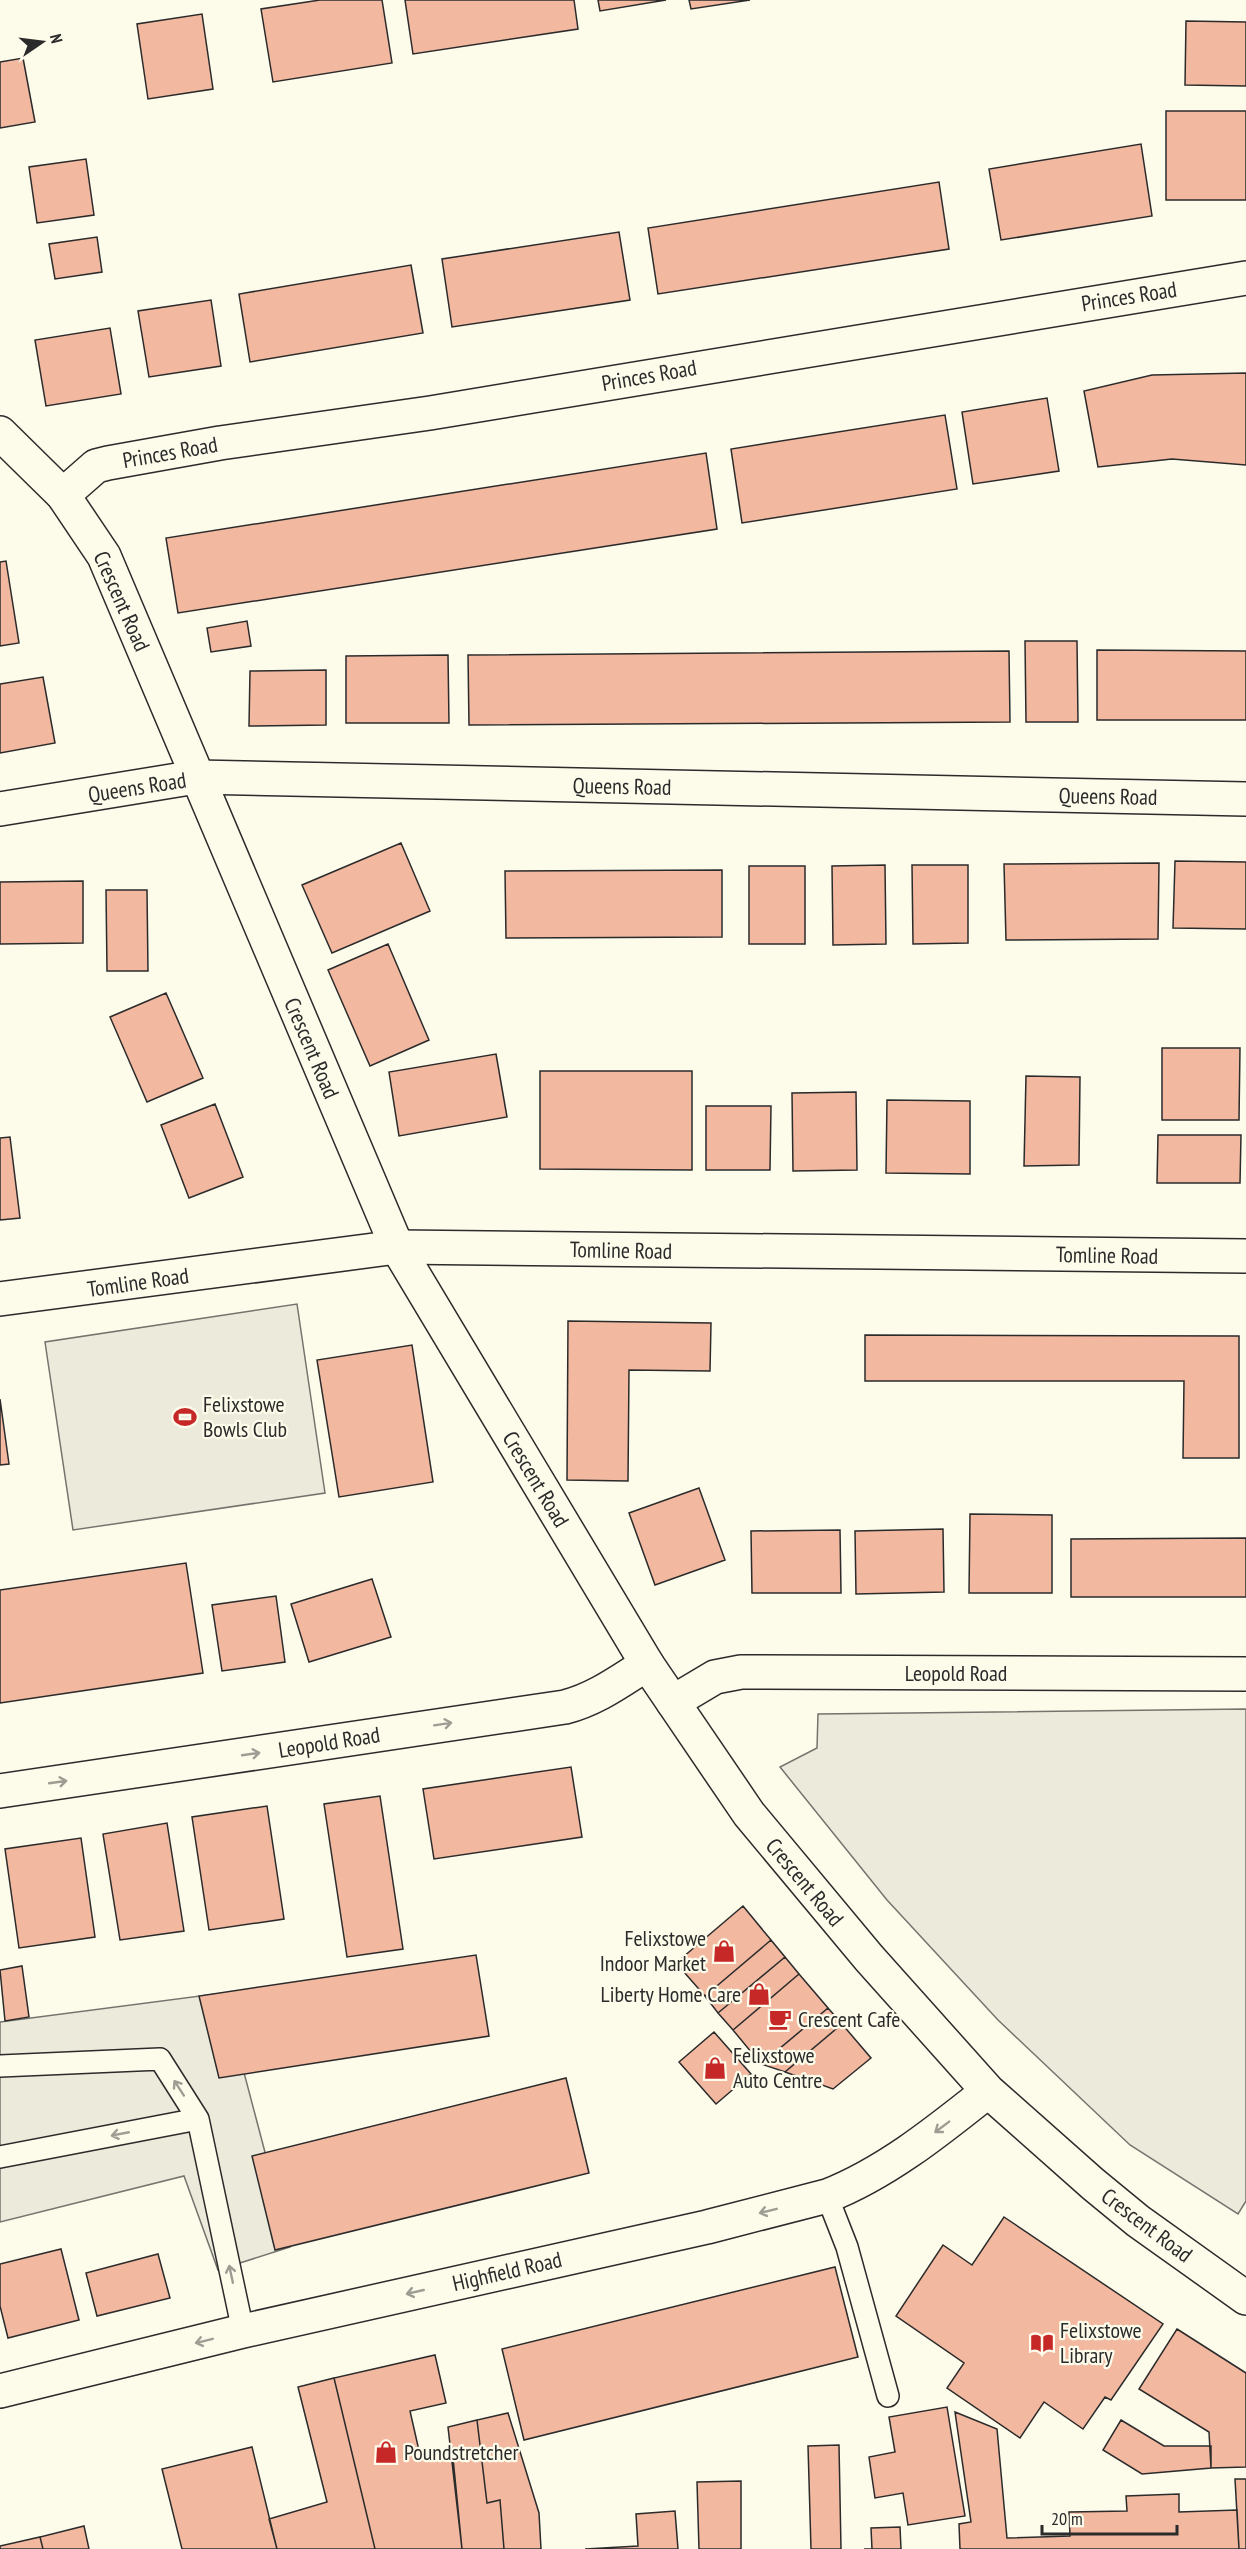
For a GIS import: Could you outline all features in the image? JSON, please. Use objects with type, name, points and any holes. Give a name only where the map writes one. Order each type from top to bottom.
[{"type":"street","name":"Princes Road","points":[[63,495],[96,466],[119,460],[430,413],[1246,278]]},
{"type":"street","name":"Crescent Road","points":[[3,442],[63,495],[104,556],[397,1247],[647,1664],[749,1814],[869,1958],[988,2091],[1111,2199],[1246,2298]]},
{"type":"street","name":"Queens Road","points":[[0,809],[196,777],[1246,799]]},
{"type":"street","name":"Tomline Road","points":[[0,1299],[397,1247],[1246,1256]]},
{"type":"street","name":"Leopold Road","points":[[0,1791],[565,1707],[584,1702],[604,1692],[647,1664]]},
{"type":"street","name":"Leopold Road","points":[[673,1702],[715,1677],[741,1672],[1246,1674]]},
{"type":"street","name":"Highfield Road","points":[[0,2391],[243,2331],[706,2227],[827,2196],[846,2188],[907,2151],[988,2091]]},
{"type":"lane","points":[[0,2066],[160,2059],[198,2119],[243,2331]]},
{"type":"lane","points":[[0,2157],[198,2119]]},
{"type":"lane","points":[[827,2196],[847,2247],[888,2396]]},
{"type":"shaded area","name":"Felixstowe Bowls Club","points":[[297,1304],[325,1493],[73,1530],[45,1342]]},
{"type":"shaded area","points":[[1246,1709],[1246,2201],[1238,2214],[1130,2145],[998,2020],[887,1900],[780,1767],[817,1748],[818,1714]]},
{"type":"shaded area","points":[[223,1993],[290,2247],[218,2270],[184,2176],[0,2222],[0,2022]]},
{"type":"building","points":[[320,0],[382,0],[392,63],[273,82],[261,9]]},
{"type":"building","points":[[405,0],[574,0],[578,29],[413,54]]},
{"type":"building","points":[[598,0],[666,0],[600,11]]},
{"type":"building","points":[[689,0],[750,0],[691,9]]},
{"type":"building","points":[[202,14],[213,89],[148,99],[137,24]]},
{"type":"building","points":[[1186,21],[1246,22],[1246,86],[1185,85]]},
{"type":"building","points":[[23,58],[35,122],[0,128],[0,62]]},
{"type":"building","points":[[1166,111],[1246,111],[1246,200],[1166,200]]},
{"type":"building","points":[[1141,144],[1152,216],[1001,240],[989,169]]},
{"type":"building","points":[[86,159],[94,215],[37,223],[29,167]]},
{"type":"building","points":[[939,182],[949,249],[658,294],[648,228]]},
{"type":"building","points":[[619,232],[630,300],[452,327],[442,259]]},
{"type":"building","points":[[97,237],[102,272],[55,279],[49,244]]},
{"type":"building","points":[[411,265],[423,333],[250,362],[239,294]]},
{"type":"building","points":[[211,300],[221,366],[149,377],[138,311]]},
{"type":"building","points":[[110,328],[121,394],[46,406],[35,340]]},
{"type":"building","points":[[1246,373],[1246,465],[1172,459],[1098,467],[1084,391],[1152,375]]},
{"type":"building","points":[[1047,398],[1059,471],[973,484],[962,412]]},
{"type":"building","points":[[945,415],[957,489],[742,523],[731,449]]},
{"type":"building","points":[[706,453],[717,529],[178,613],[166,538]]},
{"type":"building","points":[[6,561],[19,643],[0,646],[0,562]]},
{"type":"building","points":[[247,621],[251,646],[211,652],[207,628]]},
{"type":"building","points":[[1025,641],[1077,641],[1078,722],[1026,722]]},
{"type":"building","points":[[1097,650],[1246,651],[1246,720],[1097,720]]},
{"type":"building","points":[[1009,651],[1010,722],[469,725],[468,655]]},
{"type":"building","points":[[448,655],[449,723],[346,723],[346,656]]},
{"type":"building","points":[[326,670],[326,725],[249,726],[250,671]]},
{"type":"building","points":[[43,677],[55,743],[0,753],[0,684]]},
{"type":"building","points":[[401,843],[430,911],[332,953],[302,885]]},
{"type":"building","points":[[1175,861],[1246,862],[1246,929],[1173,928]]},
{"type":"building","points":[[1159,863],[1158,939],[1006,940],[1004,864]]},
{"type":"building","points":[[885,865],[886,944],[833,945],[832,866]]},
{"type":"building","points":[[912,865],[968,865],[968,943],[913,944]]},
{"type":"building","points":[[749,866],[805,866],[805,944],[749,944]]},
{"type":"building","points":[[722,870],[722,937],[506,938],[505,871]]},
{"type":"building","points":[[83,881],[83,943],[0,944],[0,882]]},
{"type":"building","points":[[106,890],[147,890],[148,971],[107,971]]},
{"type":"building","points":[[388,944],[429,1040],[370,1066],[328,970]]},
{"type":"building","points":[[166,993],[203,1078],[147,1102],[110,1017]]},
{"type":"building","points":[[1162,1048],[1240,1048],[1239,1120],[1162,1120]]},
{"type":"building","points":[[496,1054],[507,1117],[399,1136],[389,1072]]},
{"type":"building","points":[[540,1071],[692,1071],[692,1170],[540,1169]]},
{"type":"building","points":[[1026,1076],[1080,1077],[1079,1165],[1024,1166]]},
{"type":"building","points":[[856,1092],[857,1170],[793,1171],[792,1093]]},
{"type":"building","points":[[887,1100],[970,1101],[970,1174],[886,1173]]},
{"type":"building","points":[[215,1104],[243,1177],[189,1198],[161,1125]]},
{"type":"building","points":[[706,1106],[771,1106],[770,1170],[706,1170]]},
{"type":"building","points":[[1158,1135],[1241,1135],[1240,1183],[1157,1183]]},
{"type":"building","points":[[10,1137],[20,1218],[0,1220],[0,1138]]},
{"type":"building","points":[[568,1321],[711,1323],[710,1371],[629,1370],[628,1481],[567,1480]]},
{"type":"building","points":[[865,1335],[1239,1336],[1239,1458],[1183,1458],[1184,1381],[865,1381]]},
{"type":"building","name":"Felixstowe Bowls Club","points":[[412,1345],[433,1482],[339,1497],[317,1360]]},
{"type":"building","points":[[0,1399],[9,1464],[0,1465]]},
{"type":"building","points":[[699,1488],[725,1560],[655,1585],[629,1513]]},
{"type":"building","points":[[970,1514],[1052,1515],[1052,1593],[969,1593]]},
{"type":"building","points":[[943,1529],[944,1592],[856,1594],[855,1531]]},
{"type":"building","points":[[840,1530],[841,1593],[752,1593],[751,1531]]},
{"type":"building","points":[[1246,1538],[1246,1597],[1071,1597],[1071,1539]]},
{"type":"building","points":[[186,1563],[203,1673],[0,1703],[0,1590]]},
{"type":"building","points":[[372,1579],[391,1637],[309,1662],[291,1604]]},
{"type":"building","points":[[276,1596],[285,1662],[222,1671],[212,1605]]},
{"type":"building","points":[[571,1767],[582,1837],[434,1859],[423,1789]]},
{"type":"building","points":[[380,1796],[403,1949],[347,1957],[324,1804]]},
{"type":"building","points":[[267,1806],[284,1919],[209,1930],[192,1817]]},
{"type":"building","points":[[167,1823],[184,1931],[120,1940],[103,1834]]},
{"type":"building","points":[[81,1838],[95,1937],[19,1948],[5,1849]]},
{"type":"building","name":"Felixstowe Indoor Market","points":[[743,1906],[771,1940],[705,1996],[676,1963]]},
{"type":"building","points":[[771,1940],[785,1957],[718,2013],[705,1996]]},
{"type":"building","points":[[476,1955],[489,2036],[219,2078],[199,1996]]},
{"type":"building","name":"Liberty Home Care","points":[[785,1957],[799,1974],[733,2030],[718,2013]]},
{"type":"building","points":[[22,1966],[29,2017],[5,2021],[0,1970]]},
{"type":"building","name":"Crescent Cafe","points":[[799,1974],[828,2008],[761,2064],[733,2030]]},
{"type":"building","points":[[828,2008],[842,2024],[785,2072],[761,2064]]},
{"type":"building","points":[[842,2024],[871,2058],[833,2089],[785,2072]]},
{"type":"building","name":"Felixstowe Auto Centre","points":[[714,2032],[751,2074],[716,2104],[679,2062]]},
{"type":"building","points":[[566,2078],[589,2173],[275,2250],[252,2156]]},
{"type":"building","name":"Felixstowe Library","points":[[1004,2217],[1163,2324],[1111,2400],[1105,2397],[1083,2429],[1044,2402],[1020,2438],[947,2388],[964,2363],[896,2316],[943,2245],[972,2265]]},
{"type":"building","points":[[61,2249],[79,2320],[8,2338],[0,2306],[0,2264]]},
{"type":"building","points":[[158,2254],[170,2298],[97,2316],[86,2273]]},
{"type":"building","points":[[835,2267],[858,2357],[524,2440],[502,2349]]},
{"type":"building","points":[[1177,2329],[1246,2373],[1246,2467],[1211,2468],[1209,2432],[1139,2389]]},
{"type":"building","name":"Poundstretcher","points":[[435,2355],[446,2403],[410,2411],[420,2455],[452,2448],[462,2549],[375,2549],[334,2378]]},
{"type":"building","points":[[334,2378],[375,2549],[277,2549],[269,2519],[327,2502],[298,2387]]},
{"type":"building","points":[[947,2407],[965,2516],[908,2525],[903,2493],[875,2498],[869,2457],[895,2452],[889,2417]]},
{"type":"building","points":[[955,2412],[997,2429],[1007,2538],[1070,2536],[1069,2512],[1127,2511],[1126,2496],[1179,2494],[1179,2512],[1237,2510],[1239,2549],[960,2549],[959,2524],[971,2522]]},
{"type":"building","points":[[508,2413],[539,2513],[541,2549],[504,2549],[500,2500],[487,2503],[477,2420]]},
{"type":"building","points":[[477,2420],[487,2503],[500,2500],[504,2549],[462,2549],[448,2427]]},
{"type":"building","points":[[1121,2420],[1164,2446],[1211,2446],[1211,2468],[1142,2474],[1103,2450]]},
{"type":"building","points":[[839,2445],[841,2549],[811,2549],[808,2446]]},
{"type":"building","points":[[252,2447],[277,2549],[182,2549],[162,2469]]},
{"type":"building","points":[[1235,2479],[1246,2479],[1246,2549],[1239,2549]]},
{"type":"building","points":[[741,2481],[741,2549],[699,2549],[697,2482]]},
{"type":"building","points":[[675,2511],[678,2549],[585,2549],[638,2546],[636,2514]]},
{"type":"building","points":[[84,2526],[89,2549],[43,2549],[40,2537]]},
{"type":"building","points":[[900,2527],[901,2549],[872,2549],[871,2528]]},
{"type":"building","points":[[40,2537],[43,2549],[0,2549],[0,2546]]},
{"type":"place","name":"Felixstowe Bowls Club","points":[[185,1417]]},
{"type":"place","name":"Felixstowe Indoor Market","points":[[724,1951]]},
{"type":"place","name":"Liberty Home Care","points":[[759,1994]]},
{"type":"place","name":"Crescent Cafe","points":[[780,2019]]},
{"type":"place","name":"Felixstowe Auto Centre","points":[[715,2068]]},
{"type":"place","name":"Felixstowe Library","points":[[1042,2343]]},
{"type":"place","name":"Poundstretcher","points":[[386,2452]]}]
